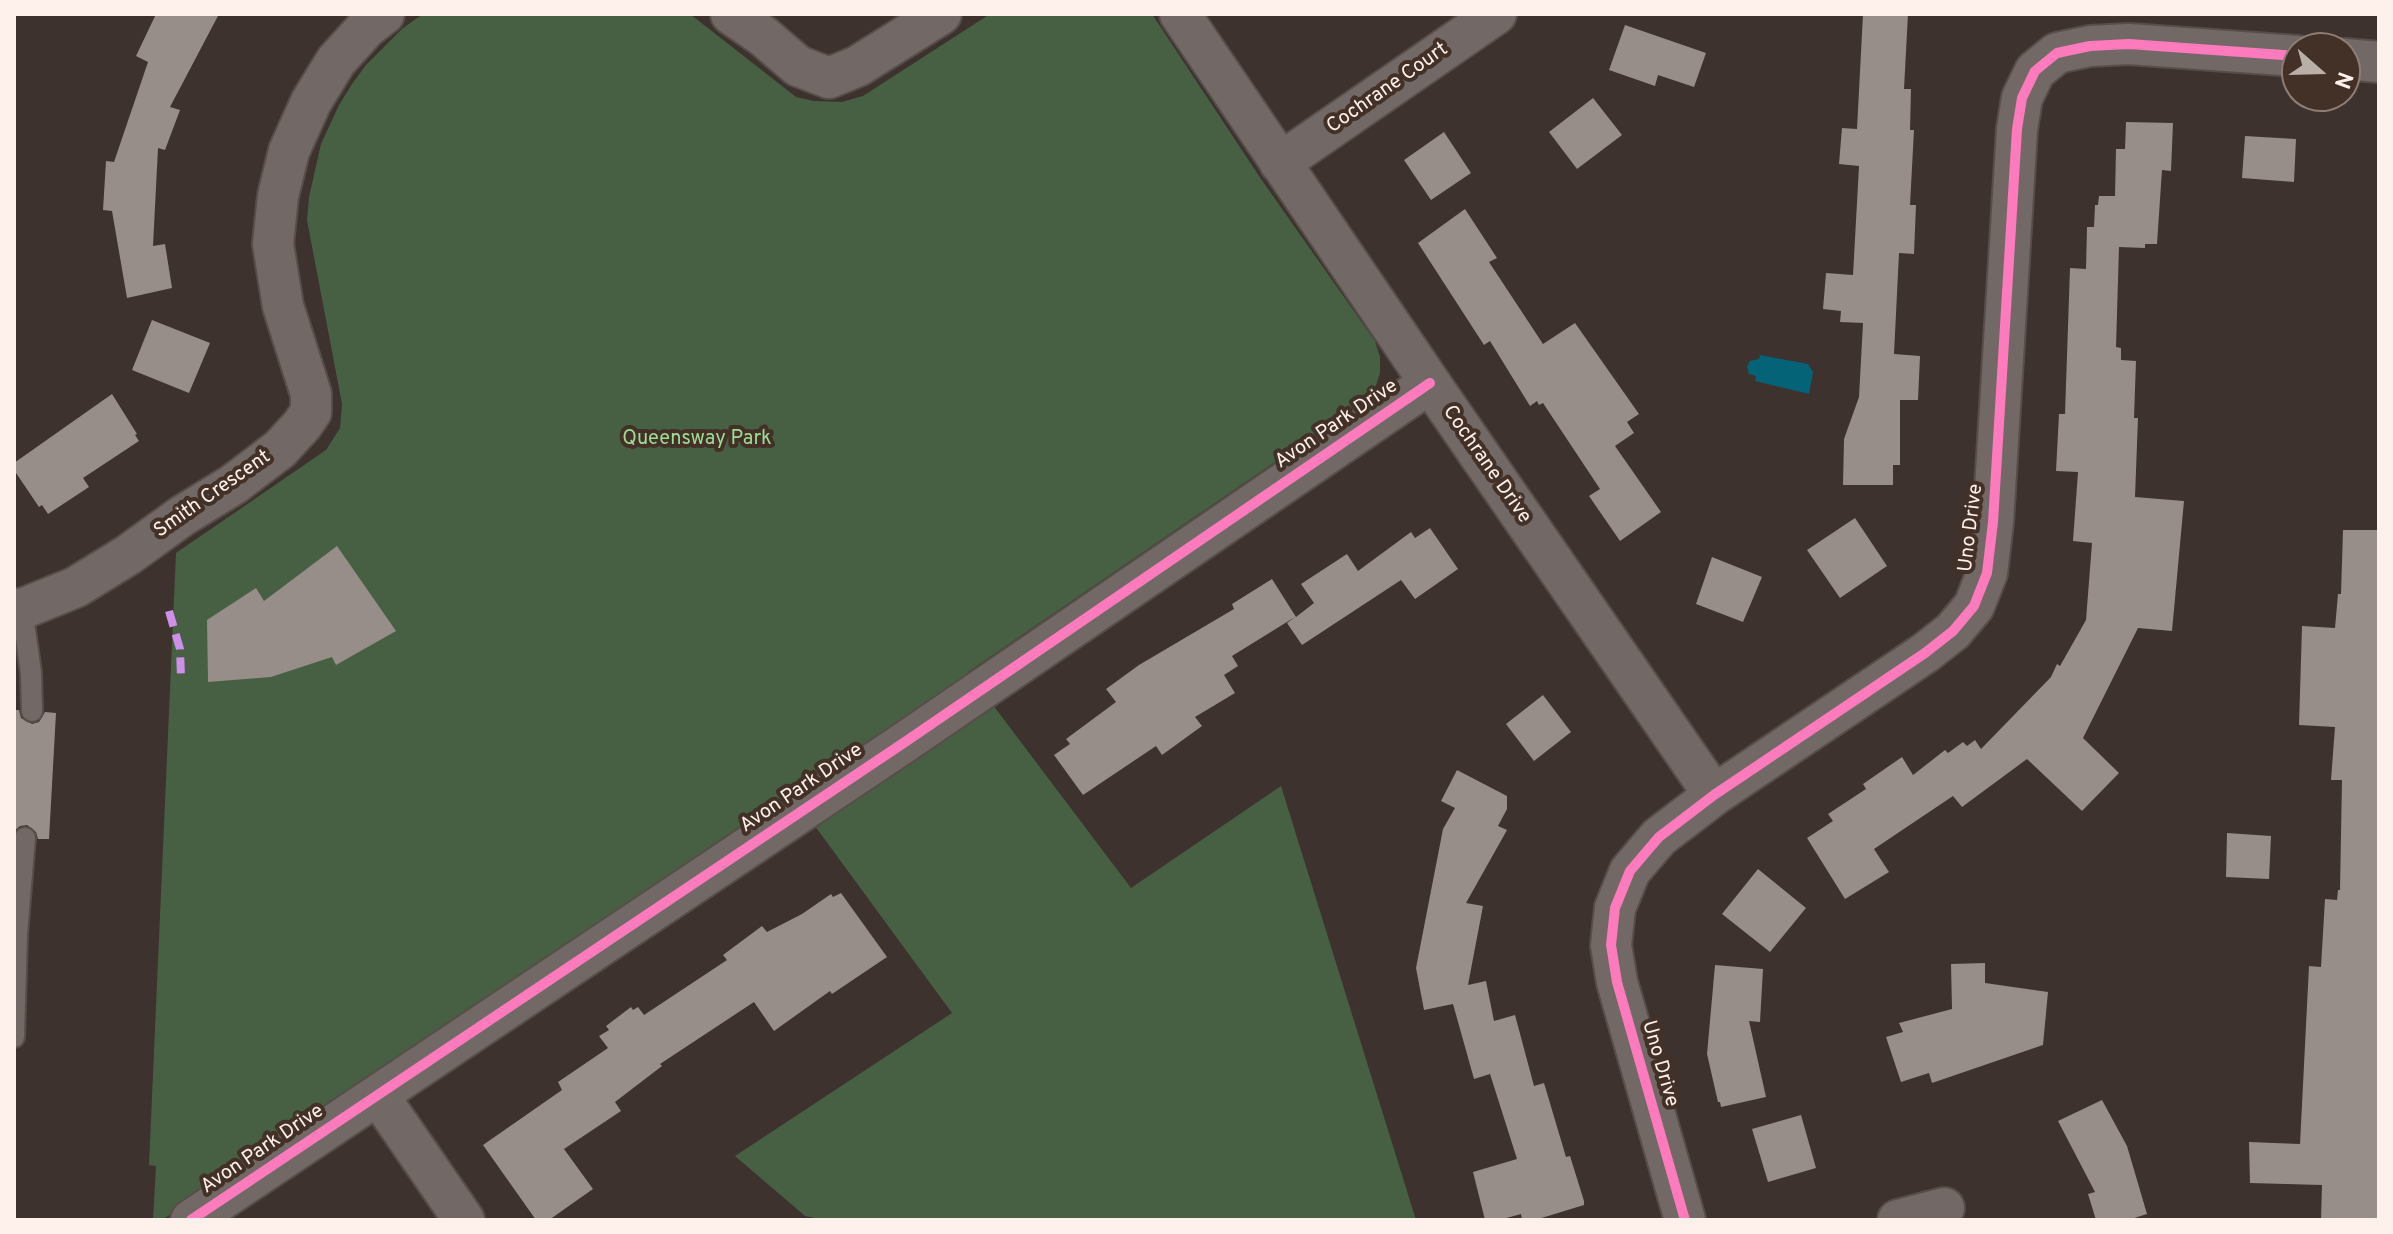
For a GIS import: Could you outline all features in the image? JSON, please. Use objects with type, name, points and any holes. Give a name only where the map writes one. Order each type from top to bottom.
[{"type":"street","name":"Smith Crescent","points":[[18,609],[76,587],[234,484],[280,449],[311,412],[311,394],[280,290],[273,244],[278,196],[289,151],[311,102],[336,61],[366,28],[384,14]]},
{"type":"street","points":[[731,14],[798,66],[829,78],[858,66],[941,14]]},
{"type":"street","name":"Cochrane Drive","points":[[1180,14],[1714,795]]},
{"type":"street","name":"Cochrane Court","points":[[1280,163],[1496,14]]},
{"type":"street","name":"Uno Drive","points":[[1685,1220],[1617,982],[1611,945],[1615,908],[1630,871],[1659,837],[1714,795],[1925,653],[1953,631],[1974,606],[1987,573],[1993,522],[2017,129],[2022,98],[2035,71],[2057,53],[2090,46],[2129,44],[2281,55]]},
{"type":"street","name":"Avon Park Drive","points":[[191,1220],[905,742],[1430,383]]},
{"type":"street","points":[[378,1095],[464,1220]]},
{"type":"street","points":[[1898,1220],[1944,1208]]},
{"type":"lane","points":[[18,609],[31,673],[32,711]]},
{"type":"lane","points":[[14,1037],[17,934],[25,838]]},
{"type":"green space","name":"Queensway Park","points":[[423,14],[690,14],[796,97],[842,102],[863,96],[990,14],[1152,14],[1261,179],[1375,341],[1380,357],[1380,373],[1375,388],[1364,401],[968,672],[1131,888],[1281,786],[1416,1220],[825,1220],[805,1216],[735,1156],[952,1013],[790,792],[162,1220],[153,1220],[156,1166],[149,1165],[176,553],[326,450],[340,428],[342,404],[307,220],[309,197],[321,144],[352,84],[366,65],[403,28]]},
{"type":"water","points":[[1760,355],[1808,364],[1813,372],[1809,394],[1755,381],[1756,376],[1749,374],[1747,367]]},
{"type":"building","points":[[156,14],[219,14],[170,107],[180,110],[165,150],[158,148],[153,246],[165,244],[172,288],[127,298],[112,211],[103,210],[106,161],[114,162],[148,62],[136,56]]},
{"type":"building","points":[[1863,14],[1908,14],[1904,89],[1911,89],[1910,130],[1914,130],[1910,205],[1916,205],[1914,254],[1899,253],[1894,354],[1920,356],[1918,400],[1900,400],[1900,465],[1893,465],[1893,485],[1843,485],[1844,439],[1859,397],[1863,323],[1840,322],[1841,311],[1823,309],[1826,273],[1853,275],[1859,166],[1839,164],[1842,128],[1857,129]]},
{"type":"building","points":[[1625,25],[1706,53],[1694,87],[1658,75],[1655,86],[1609,70]]},
{"type":"building","points":[[1593,98],[1622,135],[1577,169],[1549,132]]},
{"type":"building","points":[[2126,122],[2173,123],[2171,171],[2162,170],[2157,244],[2145,244],[2145,248],[2119,247],[2116,347],[2121,348],[2121,360],[2136,361],[2134,418],[2138,418],[2135,497],[2184,501],[2172,631],[2138,628],[2083,738],[2119,773],[2082,811],[2027,759],[1962,807],[1953,796],[1874,849],[1889,872],[1845,899],[1807,838],[1833,821],[1828,814],[1866,789],[1863,784],[1902,757],[1913,775],[1945,750],[1948,753],[1963,742],[1967,746],[1975,740],[1981,749],[2051,677],[2057,664],[2060,666],[2086,620],[2092,543],[2073,541],[2078,472],[2056,471],[2059,414],[2065,414],[2070,268],[2086,269],[2087,227],[2094,227],[2095,205],[2098,205],[2099,196],[2115,196],[2116,149],[2125,149]]},
{"type":"building","points":[[1444,132],[1471,173],[1431,200],[1404,160]]},
{"type":"building","points":[[2245,136],[2296,139],[2294,182],[2242,178]]},
{"type":"building","points":[[1465,209],[1497,258],[1489,262],[1543,344],[1575,323],[1639,414],[1627,422],[1634,433],[1615,446],[1661,512],[1620,541],[1589,496],[1600,489],[1543,403],[1539,405],[1537,401],[1530,406],[1490,341],[1484,345],[1418,243]]},
{"type":"building","points":[[152,320],[210,343],[189,393],[132,370]]},
{"type":"building","points":[[112,394],[139,441],[83,478],[89,487],[48,514],[42,505],[39,507],[14,470],[14,463]]},
{"type":"building","points":[[1855,518],[1887,566],[1840,598],[1807,550]]},
{"type":"building","points":[[1430,528],[1458,569],[1415,599],[1401,580],[1302,645],[1287,623],[1295,617],[1232,656],[1238,666],[1224,675],[1235,693],[1195,717],[1202,726],[1162,755],[1156,746],[1083,795],[1054,755],[1070,744],[1066,739],[1116,702],[1106,689],[1139,665],[1234,609],[1232,604],[1272,579],[1296,617],[1314,603],[1301,584],[1347,554],[1358,571],[1411,532],[1415,538]]},
{"type":"building","points":[[2343,530],[2379,530],[2379,1220],[2321,1220],[2322,1185],[2250,1183],[2249,1142],[2300,1144],[2309,966],[2321,967],[2325,899],[2337,900],[2340,890],[2342,780],[2331,780],[2335,727],[2299,725],[2302,626],[2335,628],[2338,594],[2341,594]]},
{"type":"building","points":[[337,546],[396,631],[336,665],[332,657],[271,677],[208,682],[207,620],[256,588],[264,601]]},
{"type":"building","points":[[1712,557],[1762,577],[1743,622],[1696,604]]},
{"type":"building","points":[[1543,695],[1571,732],[1534,761],[1506,724]]},
{"type":"building","points":[[14,710],[19,710],[21,718],[32,724],[39,722],[45,712],[56,713],[49,839],[38,839],[36,832],[27,825],[14,831]]},
{"type":"building","points":[[1457,770],[1507,796],[1507,809],[1498,826],[1507,830],[1466,903],[1483,906],[1468,985],[1486,981],[1494,1021],[1515,1015],[1534,1086],[1544,1083],[1566,1157],[1570,1156],[1584,1201],[1584,1205],[1535,1220],[1522,1220],[1521,1214],[1485,1220],[1473,1172],[1517,1159],[1490,1074],[1474,1079],[1453,1004],[1424,1010],[1416,968],[1443,829],[1455,808],[1441,801]]},
{"type":"building","points":[[2227,833],[2271,836],[2269,879],[2226,877]]},
{"type":"building","points":[[1758,869],[1806,908],[1770,952],[1722,914]]},
{"type":"building","points":[[841,893],[887,957],[832,994],[830,991],[774,1031],[754,1002],[660,1064],[662,1066],[615,1102],[621,1111],[564,1149],[593,1189],[549,1220],[536,1220],[483,1145],[562,1090],[558,1082],[608,1048],[599,1036],[609,1030],[606,1026],[631,1007],[633,1010],[638,1007],[644,1015],[727,960],[723,955],[762,926],[767,932],[831,894],[833,897]]},
{"type":"building","points":[[1985,963],[1985,983],[2048,992],[2043,1045],[1932,1083],[1929,1073],[1901,1082],[1886,1037],[1903,1032],[1899,1023],[1952,1009],[1951,964]]},
{"type":"building","points":[[1715,965],[1763,969],[1760,1022],[1749,1021],[1766,1097],[1721,1107],[1707,1054]]},
{"type":"building","points":[[2102,1100],[2127,1146],[2147,1214],[2128,1220],[2096,1220],[2088,1194],[2095,1192],[2058,1121]]},
{"type":"building","points":[[1801,1115],[1816,1168],[1768,1182],[1752,1129]]},
{"type":"marked path","points":[[169,611],[180,649],[181,678]]},
{"type":"cycle path","points":[[1685,1220],[1617,982],[1611,945],[1615,908],[1630,871],[1659,837],[1714,795],[1925,653],[1953,631],[1974,606],[1987,573],[1993,522],[2017,129],[2022,98],[2035,71],[2057,53],[2090,46],[2129,44],[2281,55]]},
{"type":"cycle path","points":[[191,1220],[905,742],[1430,383]]}]
